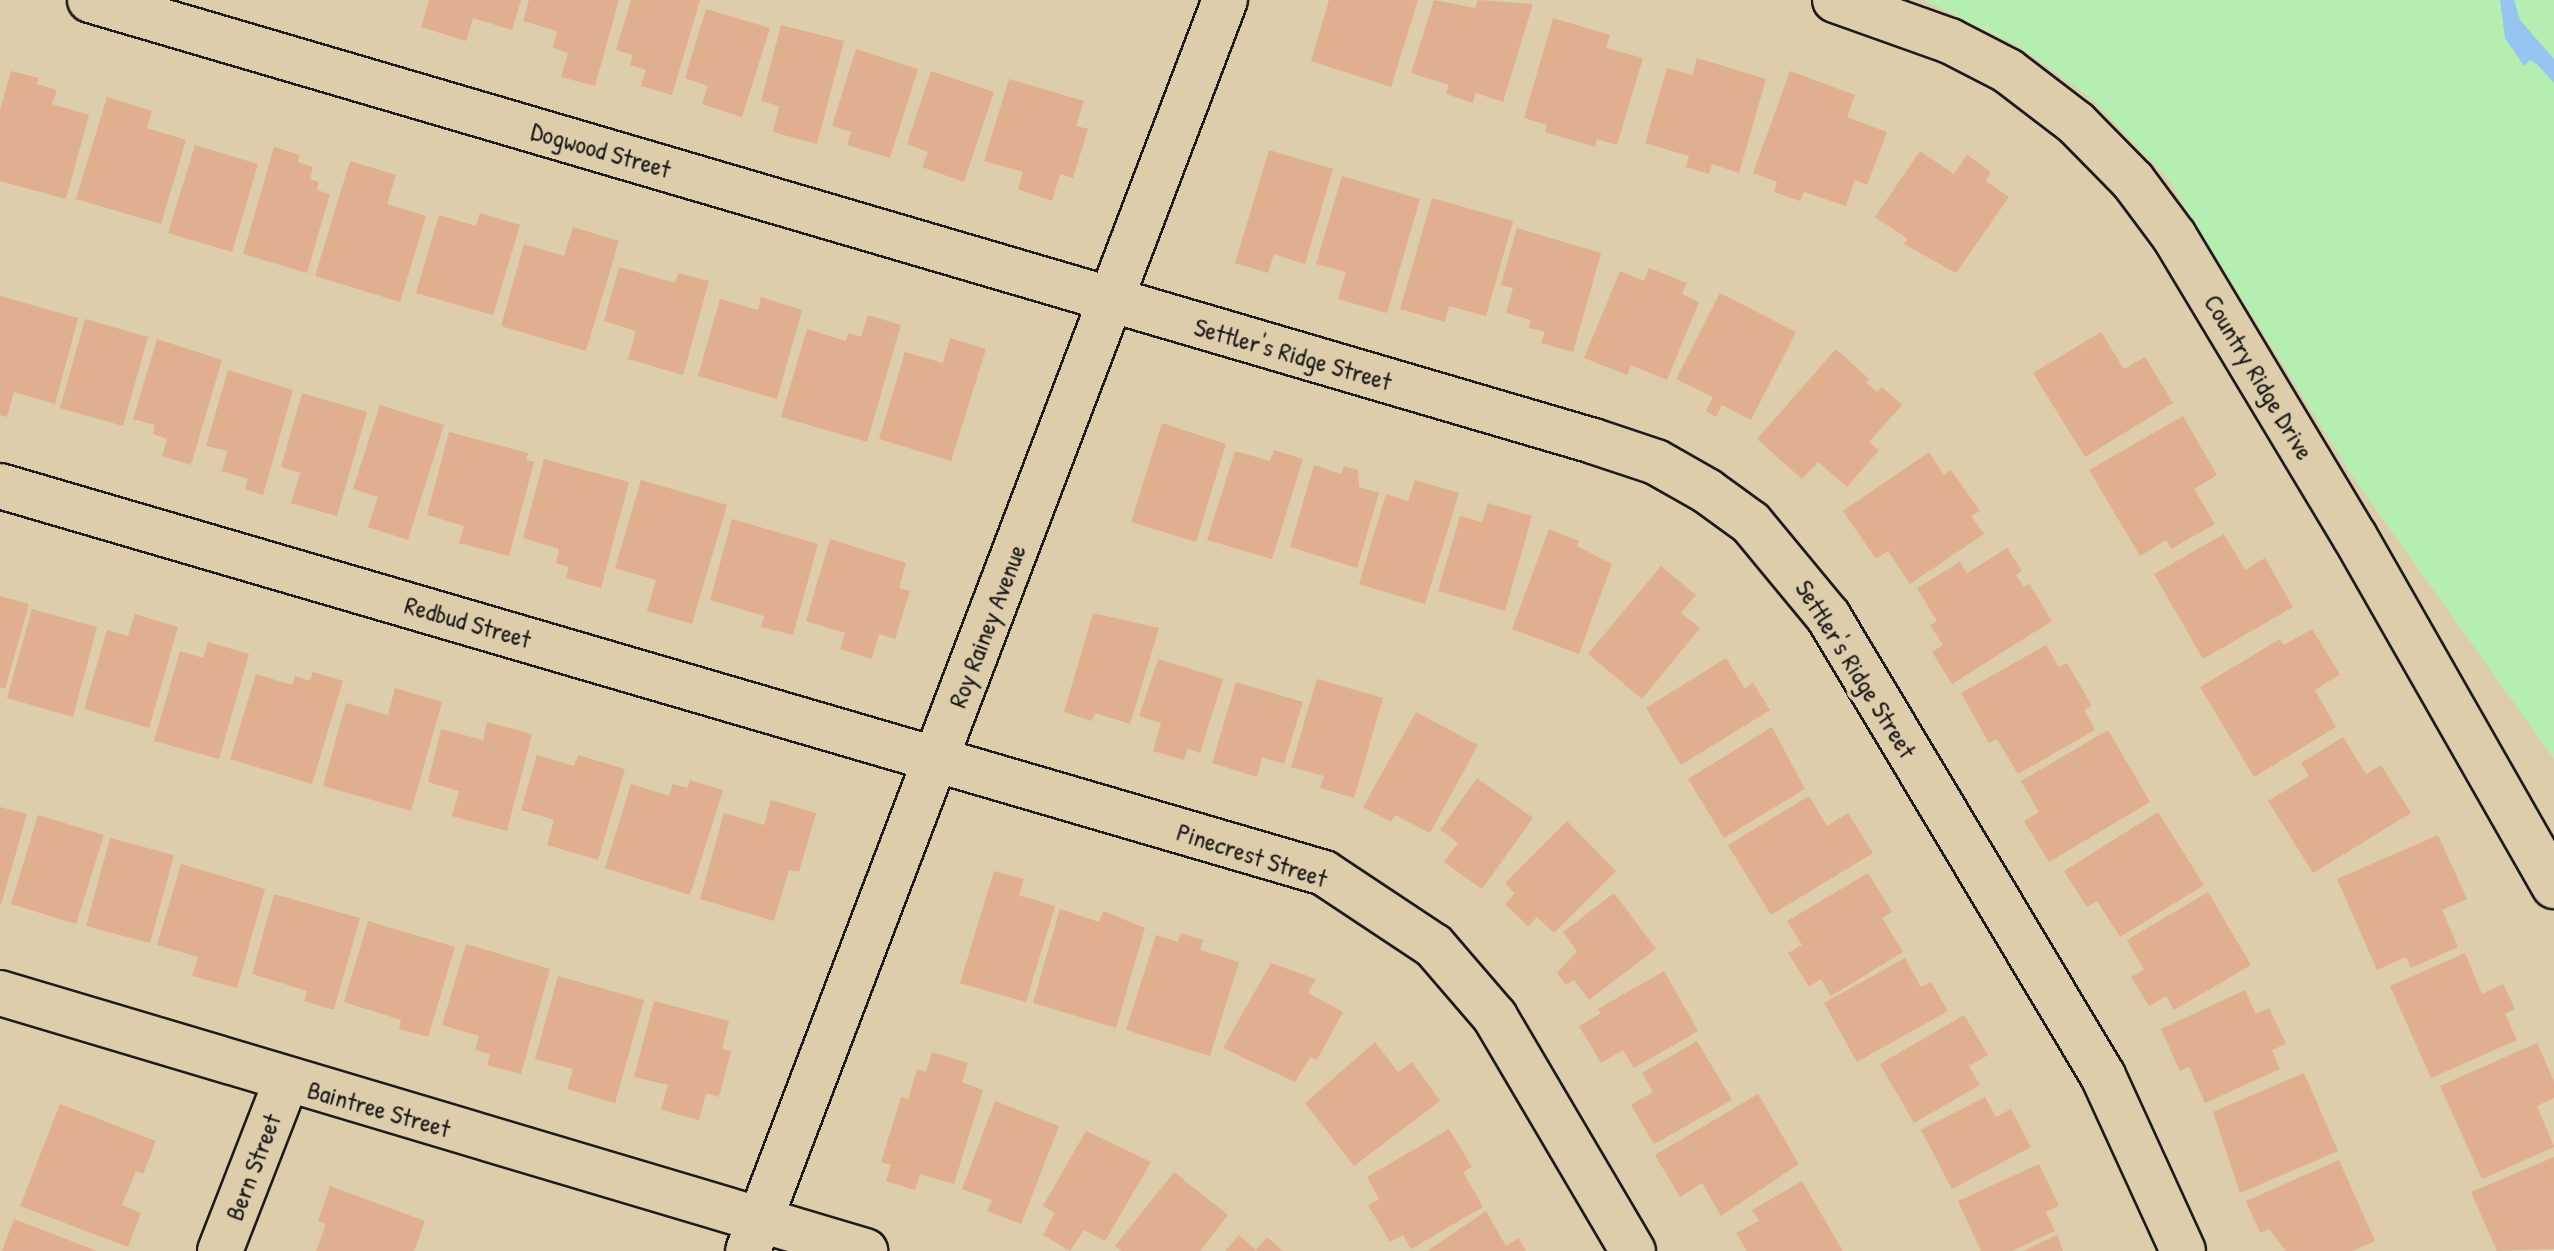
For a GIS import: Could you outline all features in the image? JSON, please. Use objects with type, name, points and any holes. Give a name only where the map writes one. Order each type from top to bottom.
[{"type":"street","name":"Dogwood Street","points":[[90,0],[1111,301]]},
{"type":"street","name":"Roy Rainey Avenue","points":[[754,1235],[1225,0]]},
{"type":"street","name":"Country Ridge Drive","points":[[1835,0],[1950,41],[2008,71],[2076,123],[2133,181],[2174,236],[2355,537],[2554,886]]},
{"type":"street","name":"Settler's Ridge Street","points":[[1111,301],[1656,462],[1751,523],[1828,616],[2103,1076],[2183,1251]]},
{"type":"street","name":"Redbud Street","points":[[0,486],[935,760]]},
{"type":"street","name":"Pinecrest Street","points":[[935,760],[1324,873],[1381,906],[1434,946],[1495,1017],[1633,1251]]},
{"type":"street","name":"Baintree Street","points":[[0,993],[286,1082],[754,1235],[865,1251]]},
{"type":"street","name":"Bern Street","points":[[220,1251],[286,1082]]},
{"type":"green space","points":[[1924,0],[2554,0],[2554,759],[2350,473],[2167,178],[2092,99],[2018,46]]},
{"type":"water","points":[[2500,0],[2514,0],[2520,20],[2554,59],[2554,83],[2530,60],[2524,66],[2505,38]]},
{"type":"building","points":[[429,0],[521,0],[512,30],[473,18],[466,41],[421,27]]},
{"type":"building","points":[[529,0],[619,0],[595,86],[561,77],[568,53],[553,48],[557,31],[523,21]]},
{"type":"building","points":[[631,0],[700,0],[672,95],[641,86],[646,70],[630,65],[633,55],[616,50]]},
{"type":"building","points":[[1329,0],[1418,0],[1391,87],[1311,61]]},
{"type":"building","points":[[1434,0],[1475,8],[1478,0],[1533,4],[1503,102],[1476,93],[1473,103],[1446,94],[1449,85],[1411,73]]},
{"type":"building","points":[[706,9],[770,28],[742,117],[702,104],[708,86],[685,78]]},
{"type":"building","points":[[1553,18],[1610,35],[1606,48],[1643,58],[1617,145],[1597,139],[1595,147],[1545,132],[1547,125],[1524,118]]},
{"type":"building","points":[[781,25],[844,41],[817,144],[773,132],[779,106],[761,101]]},
{"type":"building","points":[[856,49],[918,69],[890,158],[847,145],[851,132],[832,126]]},
{"type":"building","points":[[1697,58],[1766,79],[1739,173],[1712,164],[1709,174],[1686,167],[1689,156],[1645,143],[1667,68],[1692,75]]},
{"type":"building","points":[[11,71],[39,78],[37,84],[57,90],[52,104],[89,115],[66,199],[0,181],[0,110]]},
{"type":"building","points":[[931,71],[994,92],[964,182],[922,167],[928,152],[907,144]]},
{"type":"building","points":[[1790,71],[1855,95],[1847,117],[1887,132],[1867,185],[1855,180],[1846,206],[1804,192],[1800,201],[1774,192],[1777,182],[1753,173]]},
{"type":"building","points":[[1009,79],[1084,101],[1076,126],[1088,129],[1073,178],[1060,174],[1052,201],[1018,189],[1023,172],[984,161]]},
{"type":"building","points":[[107,97],[152,111],[147,128],[186,140],[161,224],[76,199]]},
{"type":"building","points":[[195,145],[258,164],[232,252],[168,233]]},
{"type":"building","points":[[274,147],[300,155],[298,162],[313,167],[310,179],[319,182],[317,190],[330,194],[307,273],[243,254]]},
{"type":"building","points":[[1269,150],[1333,169],[1305,264],[1274,254],[1268,273],[1235,263]]},
{"type":"building","points":[[1920,151],[1954,174],[1967,155],[1991,172],[1986,181],[2009,197],[1956,273],[1904,244],[1908,239],[1875,217]]},
{"type":"building","points":[[350,161],[396,175],[387,204],[426,216],[400,302],[315,276]]},
{"type":"building","points":[[1342,176],[1420,199],[1387,313],[1338,299],[1346,272],[1316,264]]},
{"type":"building","points":[[1432,198],[1513,221],[1486,316],[1449,306],[1445,322],[1400,309]]},
{"type":"building","points":[[480,213],[520,225],[493,315],[416,293],[439,215],[476,226]]},
{"type":"building","points":[[573,227],[619,241],[586,351],[501,326],[524,244],[564,256]]},
{"type":"building","points":[[1517,228],[1601,253],[1573,352],[1541,343],[1545,332],[1529,328],[1531,320],[1506,313],[1513,288],[1501,285]]},
{"type":"building","points":[[619,267],[675,283],[678,273],[709,281],[683,375],[628,359],[636,331],[604,321]]},
{"type":"building","points":[[1649,268],[1687,283],[1682,294],[1699,302],[1667,380],[1631,365],[1627,375],[1584,358],[1620,271],[1644,281]]},
{"type":"building","points":[[1720,293],[1796,332],[1751,420],[1722,405],[1716,417],[1706,411],[1713,397],[1676,379]]},
{"type":"building","points":[[0,296],[78,318],[55,404],[14,392],[7,417],[0,415]]},
{"type":"building","points":[[761,297],[802,310],[777,399],[698,376],[720,299],[758,310]]},
{"type":"building","points":[[868,315],[901,325],[867,442],[781,417],[807,329],[846,341],[848,333],[861,337]]},
{"type":"building","points":[[85,319],[148,337],[123,426],[60,408]]},
{"type":"building","points":[[2101,332],[2124,369],[2145,357],[2173,403],[2085,457],[2033,373]]},
{"type":"building","points":[[950,338],[986,349],[951,461],[879,439],[905,352],[943,363]]},
{"type":"building","points":[[157,339],[222,360],[191,465],[162,456],[167,439],[153,434],[155,425],[133,419]]},
{"type":"building","points":[[1836,349],[1869,379],[1866,383],[1877,392],[1882,387],[1902,405],[1869,442],[1879,450],[1847,487],[1818,462],[1802,479],[1757,439]]},
{"type":"building","points":[[228,370],[293,390],[263,495],[245,489],[248,479],[222,471],[227,451],[206,446]]},
{"type":"building","points":[[302,393],[367,412],[337,516],[291,503],[300,473],[281,467]]},
{"type":"building","points":[[380,405],[444,425],[408,540],[368,527],[378,497],[353,489]]},
{"type":"building","points":[[2183,416],[2217,475],[2194,489],[2215,524],[2171,549],[2166,540],[2140,556],[2089,470]]},
{"type":"building","points":[[1162,423],[1226,444],[1196,542],[1131,522]]},
{"type":"building","points":[[449,432],[528,453],[526,460],[534,462],[509,556],[459,543],[464,526],[427,515]]},
{"type":"building","points":[[1274,450],[1303,459],[1272,559],[1207,540],[1235,451],[1270,461]]},
{"type":"building","points":[[1929,452],[1944,475],[1951,470],[1980,511],[1971,516],[1984,534],[1910,584],[1888,551],[1876,559],[1843,511]]},
{"type":"building","points":[[544,459],[629,482],[601,588],[566,578],[569,567],[556,563],[559,549],[523,538]]},
{"type":"building","points":[[1314,465],[1341,474],[1344,466],[1358,470],[1359,487],[1379,493],[1357,568],[1290,547]]},
{"type":"building","points":[[641,480],[727,505],[692,624],[647,611],[656,580],[615,568]]},
{"type":"building","points":[[1415,480],[1459,493],[1425,604],[1359,584],[1386,494],[1408,501]]},
{"type":"building","points":[[1488,503],[1532,516],[1505,611],[1438,591],[1460,516],[1482,522]]},
{"type":"building","points":[[732,519],[818,544],[793,635],[761,627],[764,616],[710,600]]},
{"type":"building","points":[[1549,529],[1579,541],[1577,546],[1612,564],[1579,654],[1512,629]]},
{"type":"building","points":[[2224,534],[2245,570],[2265,558],[2293,607],[2203,659],[2154,574]]},
{"type":"building","points":[[830,539],[906,563],[899,588],[910,591],[895,639],[879,634],[872,659],[840,649],[845,633],[806,621]]},
{"type":"building","points":[[2007,548],[2022,571],[2016,575],[2024,587],[2029,584],[2052,621],[1952,684],[1932,652],[1943,645],[1930,625],[1937,621],[1917,588],[1960,562],[1967,573]]},
{"type":"building","points":[[1661,566],[1696,595],[1681,613],[1700,628],[1642,699],[1588,654]]},
{"type":"building","points":[[0,596],[29,604],[5,689],[0,687]]},
{"type":"building","points":[[32,609],[97,627],[73,717],[7,698]]},
{"type":"building","points":[[1093,613],[1159,628],[1130,724],[1095,713],[1092,721],[1064,712]]},
{"type":"building","points":[[135,614],[178,627],[149,728],[84,709],[107,630],[128,636]]},
{"type":"building","points":[[2312,629],[2340,674],[2315,690],[2336,727],[2254,777],[2200,687],[2280,639],[2284,645]]},
{"type":"building","points":[[208,642],[249,654],[219,759],[154,741],[180,651],[203,658]]},
{"type":"building","points":[[2046,645],[2059,667],[2067,663],[2092,706],[2084,710],[2095,730],[2018,774],[1997,739],[1989,743],[1961,693]]},
{"type":"building","points":[[1726,658],[1745,689],[1753,683],[1770,710],[1681,765],[1646,708]]},
{"type":"building","points":[[1158,659],[1223,679],[1200,753],[1188,749],[1184,760],[1153,751],[1161,723],[1139,716]]},
{"type":"building","points":[[313,672],[343,681],[312,784],[230,759],[256,674],[292,685],[295,676],[310,681]]},
{"type":"building","points":[[1317,679],[1383,698],[1354,798],[1320,788],[1324,776],[1291,767]]},
{"type":"building","points":[[1236,682],[1303,702],[1284,764],[1262,757],[1257,777],[1212,763]]},
{"type":"building","points":[[395,688],[442,702],[411,811],[323,786],[346,703],[388,715]]},
{"type":"building","points":[[1416,712],[1478,745],[1430,833],[1395,815],[1391,822],[1363,807]]},
{"type":"building","points":[[487,722],[532,734],[507,831],[452,816],[459,791],[428,782],[441,729],[483,740]]},
{"type":"building","points":[[1772,727],[1805,789],[1724,838],[1688,779]]},
{"type":"building","points":[[2108,730],[2150,802],[2049,862],[2024,821],[2039,812],[2021,781]]},
{"type":"building","points":[[2343,737],[2366,774],[2381,765],[2411,813],[2313,873],[2268,801],[2309,776],[2301,763]]},
{"type":"building","points":[[537,755],[574,766],[578,755],[625,769],[598,860],[547,845],[554,820],[521,810]]},
{"type":"building","points":[[1477,778],[1533,818],[1482,889],[1444,862],[1458,843],[1440,830]]},
{"type":"building","points":[[690,780],[723,790],[690,895],[605,868],[631,784],[669,796],[673,784],[687,788]]},
{"type":"building","points":[[1809,796],[1827,826],[1848,813],[1873,853],[1771,915],[1728,845]]},
{"type":"building","points":[[771,800],[816,813],[799,872],[789,870],[774,921],[700,899],[724,813],[764,825]]},
{"type":"building","points":[[0,807],[27,814],[1,905],[0,905]]},
{"type":"building","points":[[2158,812],[2204,885],[2120,937],[2097,901],[2087,907],[2064,871]]},
{"type":"building","points":[[38,815],[104,835],[76,924],[11,904]]},
{"type":"building","points":[[1567,821],[1616,871],[1554,933],[1537,917],[1528,926],[1505,904],[1515,893],[1505,883]]},
{"type":"building","points":[[2438,835],[2467,899],[2442,910],[2458,947],[2411,968],[2406,957],[2377,970],[2337,879]]},
{"type":"building","points":[[110,838],[174,855],[150,943],[86,926]]},
{"type":"building","points":[[181,864],[265,889],[237,988],[192,976],[198,957],[157,945]]},
{"type":"building","points":[[994,871],[1024,879],[1019,895],[1055,906],[1026,1002],[960,983]]},
{"type":"building","points":[[1868,873],[1892,912],[1882,918],[1903,952],[1831,996],[1821,979],[1809,987],[1788,953],[1802,945],[1787,921]]},
{"type":"building","points":[[2208,892],[2251,965],[2174,1010],[2166,996],[2149,1006],[2131,977],[2144,970],[2127,940]]},
{"type":"building","points":[[1614,893],[1656,949],[1589,1000],[1574,980],[1566,985],[1557,973],[1577,951],[1563,932]]},
{"type":"building","points":[[274,894],[360,918],[334,1010],[304,1001],[307,991],[252,974]]},
{"type":"building","points":[[1060,909],[1099,922],[1103,911],[1145,928],[1116,1028],[1033,1003]]},
{"type":"building","points":[[368,921],[455,947],[428,1037],[399,1029],[401,1020],[344,1002]]},
{"type":"building","points":[[1181,933],[1203,940],[1200,950],[1239,962],[1210,1056],[1126,1030],[1156,935],[1178,942]]},
{"type":"building","points":[[466,944],[550,969],[521,1074],[487,1065],[490,1054],[475,1050],[479,1036],[442,1025]]},
{"type":"building","points":[[2465,953],[2482,994],[2503,984],[2515,1009],[2505,1014],[2517,1040],[2431,1078],[2390,986]]},
{"type":"building","points":[[1905,958],[1921,987],[1931,982],[1948,1011],[1857,1062],[1824,1003]]},
{"type":"building","points":[[1271,963],[1316,979],[1308,993],[1343,1012],[1317,1060],[1310,1057],[1295,1082],[1223,1048]]},
{"type":"building","points":[[1664,971],[1698,1031],[1634,1068],[1623,1050],[1601,1063],[1579,1026],[1601,1013],[1598,1009]]},
{"type":"building","points":[[558,976],[644,1000],[615,1103],[567,1089],[573,1069],[535,1059]]},
{"type":"building","points":[[2245,990],[2256,1014],[2269,1008],[2286,1044],[2272,1050],[2280,1069],[2205,1103],[2189,1067],[2180,1071],[2161,1029]]},
{"type":"building","points":[[654,1001],[729,1021],[722,1049],[731,1051],[719,1097],[706,1093],[699,1120],[661,1110],[668,1085],[634,1077]]},
{"type":"building","points":[[1964,1015],[1988,1055],[1969,1066],[1980,1085],[1914,1123],[1880,1064]]},
{"type":"building","points":[[1697,1041],[1732,1100],[1654,1144],[1631,1105],[1653,1092],[1642,1073]]},
{"type":"building","points":[[1375,1042],[1398,1072],[1412,1062],[1440,1101],[1354,1166],[1305,1103]]},
{"type":"building","points":[[2537,1043],[2554,1081],[2554,1098],[2537,1106],[2554,1147],[2482,1179],[2440,1086]]},
{"type":"building","points":[[932,1052],[968,1063],[962,1082],[983,1090],[954,1184],[920,1174],[915,1190],[886,1181],[891,1165],[881,1162],[901,1097],[908,1099],[917,1069],[926,1072]]},
{"type":"building","points":[[2304,1073],[2338,1151],[2240,1193],[2213,1112]]},
{"type":"building","points":[[1758,1094],[1799,1164],[1721,1216],[1702,1183],[1680,1197],[1655,1155]]},
{"type":"building","points":[[1985,1097],[1996,1117],[2011,1109],[2031,1147],[1952,1189],[1921,1130]]},
{"type":"building","points":[[995,1101],[1059,1126],[1021,1224],[987,1211],[992,1200],[962,1189]]},
{"type":"building","points":[[60,1104],[156,1141],[143,1174],[136,1171],[122,1205],[141,1213],[128,1247],[20,1206]]},
{"type":"building","points":[[1449,1129],[1472,1167],[1463,1172],[1483,1207],[1411,1249],[1403,1235],[1390,1242],[1368,1205],[1379,1199],[1367,1177]]},
{"type":"building","points":[[1086,1131],[1151,1162],[1105,1241],[1084,1230],[1070,1251],[1043,1235],[1055,1213],[1043,1206]]},
{"type":"building","points":[[2554,1157],[2554,1249],[2497,1251],[2471,1192]]},
{"type":"building","points":[[2339,1160],[2375,1241],[2352,1251],[2286,1251],[2269,1229],[2260,1233],[2246,1201]]},
{"type":"building","points":[[2039,1164],[2059,1206],[2046,1212],[2055,1231],[2012,1251],[1981,1251],[1958,1201]]},
{"type":"building","points":[[1174,1172],[1228,1215],[1200,1251],[1122,1251],[1115,1246]]},
{"type":"building","points":[[1802,1181],[1843,1251],[1747,1251],[1736,1233],[1759,1221],[1752,1210]]},
{"type":"building","points":[[330,1186],[425,1221],[414,1251],[316,1251],[326,1224],[318,1221]]},
{"type":"building","points":[[1486,1211],[1506,1246],[1518,1238],[1526,1251],[1427,1251]]},
{"type":"building","points":[[14,1219],[97,1251],[2,1251]]},
{"type":"building","points":[[1239,1235],[1256,1250],[1267,1237],[1283,1251],[1225,1251]]},
{"type":"building","points":[[2057,1235],[2063,1251],[2023,1251]]}]
